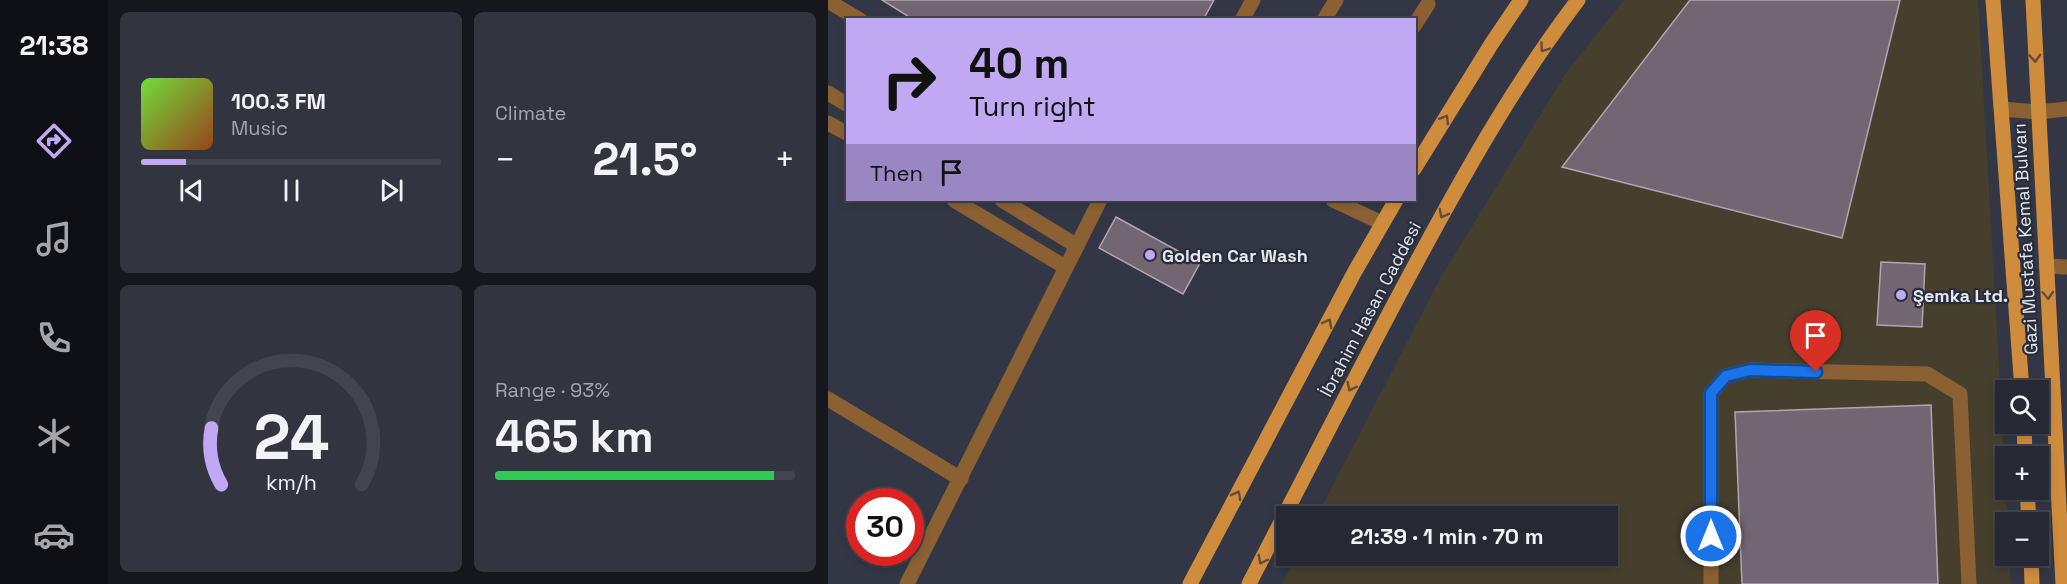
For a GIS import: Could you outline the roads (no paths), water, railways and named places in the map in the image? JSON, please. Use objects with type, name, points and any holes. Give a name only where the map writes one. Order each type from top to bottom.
[{"type":"main road","points":[[1416,166],[1521,0]]},
{"type":"main road","name":"İbrahim Hasan Caddesi","points":[[1249,584],[1457,189],[1521,81],[1578,0]]},
{"type":"main road","name":"Gazi Mustafa Kemal Bulvarı","points":[[1993,0],[2021,380]]},
{"type":"main road","name":"Gazi Mustafa Kemal Bulvarı","points":[[2033,0],[2046,266],[2062,485],[2063,584]]},
{"type":"main road","name":"İbrahim Hasan Caddesi","points":[[1190,584],[1348,284],[1395,201]]},
{"type":"main road","points":[[2031,566],[2032,584]]},
{"type":"street","points":[[1243,18],[1253,0]]},
{"type":"street","points":[[1325,18],[1336,0]]},
{"type":"street","points":[[828,1],[857,18]]},
{"type":"street","points":[[1416,23],[1428,4]]},
{"type":"street","points":[[828,93],[846,104]]},
{"type":"street","points":[[2002,109],[2038,112],[2067,109]]},
{"type":"street","points":[[828,123],[846,133]]},
{"type":"street","points":[[956,201],[1065,267]]},
{"type":"street","points":[[1004,201],[1077,246]]},
{"type":"street","points":[[907,584],[1100,201]]},
{"type":"street","points":[[1335,201],[1382,223]]},
{"type":"street","points":[[2046,266],[2067,267]]},
{"type":"street","points":[[1711,584],[1711,393],[1726,376],[1750,370],[1927,374],[1960,394],[1969,584]]},
{"type":"street","points":[[828,399],[961,479]]},
{"type":"place","name":"Golden Car Wash","points":[[1150,255]]},
{"type":"place","name":"Şemka Ltd.","points":[[1901,295]]}]
